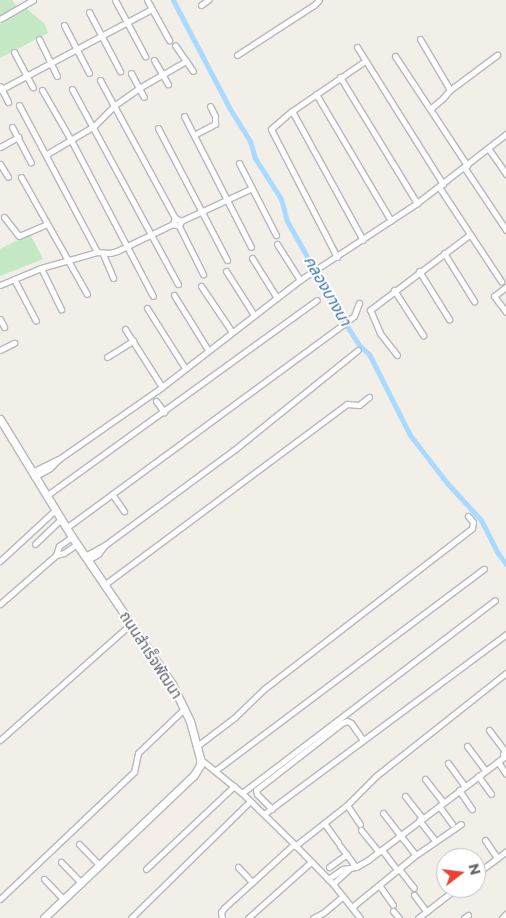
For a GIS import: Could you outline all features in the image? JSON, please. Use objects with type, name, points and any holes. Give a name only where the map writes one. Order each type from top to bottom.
[{"type":"street","points":[[0,19],[33,0]]},
{"type":"street","points":[[115,0],[144,56]]},
{"type":"street","points":[[147,0],[169,40]]},
{"type":"street","points":[[201,5],[208,0]]},
{"type":"street","points":[[237,55],[314,5],[318,0]]},
{"type":"street","points":[[8,102],[1,88],[152,9]]},
{"type":"street","points":[[89,12],[120,71]]},
{"type":"street","points":[[64,26],[89,72]]},
{"type":"street","points":[[39,39],[57,76]]},
{"type":"street","points":[[420,39],[450,90]]},
{"type":"street","points":[[175,45],[193,71]]},
{"type":"street","points":[[357,47],[441,185],[469,235],[501,281]]},
{"type":"street","points":[[14,52],[33,87]]},
{"type":"street","points":[[430,109],[450,90],[497,55]]},
{"type":"street","points":[[396,56],[506,230]]},
{"type":"street","points":[[154,60],[168,84]]},
{"type":"street","points":[[47,154],[94,126],[115,105],[139,88],[186,61]]},
{"type":"street","points":[[338,257],[272,133],[272,126],[292,110],[365,61]]},
{"type":"street","points":[[130,73],[144,97]]},
{"type":"street","points":[[340,77],[417,203]]},
{"type":"street","points":[[100,80],[115,105],[203,274]]},
{"type":"street","points":[[72,89],[153,234],[178,284]]},
{"type":"street","points":[[42,90],[71,140],[153,296]]},
{"type":"street","points":[[316,94],[391,221]]},
{"type":"street","points":[[19,105],[47,154],[97,252]]},
{"type":"street","points":[[194,135],[215,124],[215,116],[210,106]]},
{"type":"street","points":[[292,110],[363,240]]},
{"type":"street","points":[[184,116],[251,246]]},
{"type":"street","points":[[12,127],[31,162]]},
{"type":"street","points":[[158,128],[227,260]]},
{"type":"street","points":[[33,475],[50,468],[59,459],[162,387],[300,280],[338,257],[417,203],[506,134]]},
{"type":"street","points":[[0,147],[18,137]]},
{"type":"street","points":[[488,148],[506,174]]},
{"type":"street","points":[[239,162],[276,235]]},
{"type":"street","points":[[0,164],[8,178]]},
{"type":"street","points":[[21,178],[87,294]]},
{"type":"street","points":[[0,285],[41,268],[97,252],[103,254],[127,247],[226,198],[252,188]]},
{"type":"street","points":[[4,217],[19,236],[47,224]]},
{"type":"street","points":[[397,355],[380,333],[370,310],[469,235]]},
{"type":"street","points":[[277,244],[300,280]]},
{"type":"street","points":[[444,253],[474,301]]},
{"type":"street","points":[[103,254],[113,278]]},
{"type":"street","points":[[252,258],[277,298]]},
{"type":"street","points":[[41,268],[61,309]]},
{"type":"street","points":[[226,271],[254,315]]},
{"type":"street","points":[[419,271],[449,319]]},
{"type":"street","points":[[14,279],[36,321]]},
{"type":"street","points":[[201,286],[232,332]]},
{"type":"street","points":[[506,287],[494,296],[506,312]]},
{"type":"street","points":[[394,290],[422,335]]},
{"type":"street","points":[[174,295],[208,350]]},
{"type":"street","points":[[46,496],[318,300]]},
{"type":"street","points":[[66,528],[344,324],[354,316],[359,303]]},
{"type":"street","points":[[147,308],[185,368]]},
{"type":"street","points":[[0,319],[4,327]]},
{"type":"street","points":[[125,329],[162,387]]},
{"type":"street","points":[[107,357],[133,341]]},
{"type":"street","points":[[0,350],[14,343]]},
{"type":"street","points":[[86,558],[98,554],[105,545],[242,444],[358,350]]},
{"type":"street","points":[[104,585],[347,404],[351,403],[356,406],[368,397]]},
{"type":"street","points":[[156,401],[164,412]]},
{"type":"street","name":"ถนนสำเร็จพัฒนา","points":[[0,418],[66,528],[172,684],[185,708],[200,759]]},
{"type":"street","points":[[112,494],[124,511]]},
{"type":"street","points":[[0,561],[55,510]]},
{"type":"street","points":[[197,746],[235,717],[264,689],[472,528],[473,522],[468,516]]},
{"type":"street","points":[[35,544],[61,519]]},
{"type":"street","points":[[56,555],[59,546],[72,537]]},
{"type":"street","points":[[0,604],[56,555],[64,553],[77,544]]},
{"type":"street","points":[[216,770],[484,568]]},
{"type":"street","points":[[242,793],[474,616]]},
{"type":"street","points":[[0,740],[132,623]]},
{"type":"street","points":[[265,816],[363,740],[506,634]]},
{"type":"street","points":[[222,918],[221,912],[224,908],[294,845],[347,806],[376,776],[506,673]]},
{"type":"street","points":[[0,899],[134,772],[138,753],[185,708]]},
{"type":"street","points":[[272,809],[256,794],[256,790],[342,723],[347,721],[351,723],[363,740]]},
{"type":"street","points":[[328,879],[343,869],[356,867],[381,851],[485,770],[505,758],[505,750],[489,730]]},
{"type":"street","points":[[467,746],[485,770]]},
{"type":"street","points":[[200,759],[216,770],[242,793],[333,884],[360,918]]},
{"type":"street","points":[[44,918],[82,884],[194,775],[200,765],[200,759]]},
{"type":"street","points":[[498,762],[506,774]]},
{"type":"street","points":[[448,763],[464,786]]},
{"type":"street","points":[[478,776],[492,794]]},
{"type":"street","points":[[425,779],[452,824]]},
{"type":"street","points":[[146,869],[234,786]]},
{"type":"street","points":[[459,790],[472,809]]},
{"type":"street","points":[[405,796],[433,838]]},
{"type":"street","points":[[131,918],[250,801]]},
{"type":"street","points":[[347,806],[361,827],[414,888]]},
{"type":"street","points":[[383,813],[414,853]]},
{"type":"street","points":[[324,822],[356,867]]},
{"type":"street","points":[[352,907],[397,868],[461,824]]},
{"type":"street","points":[[485,840],[497,858]]},
{"type":"street","points":[[79,844],[100,866]]},
{"type":"street","points":[[486,866],[506,851]]},
{"type":"street","points":[[329,867],[346,854]]},
{"type":"street","points":[[61,862],[82,884]]},
{"type":"street","points":[[248,918],[311,862]]},
{"type":"street","points":[[238,867],[252,882]]},
{"type":"street","points":[[333,884],[349,868]]},
{"type":"street","points":[[44,879],[63,899]]},
{"type":"street","points":[[379,885],[399,918]]},
{"type":"street","points":[[414,895],[426,912]]},
{"type":"street","points":[[317,917],[343,896]]},
{"type":"street","points":[[418,918],[445,898]]},
{"type":"street","points":[[502,918],[506,914]]},
{"type":"green space","points":[[0,0],[12,0],[17,7],[0,17]]},
{"type":"green space","points":[[27,9],[45,24],[48,33],[0,58],[0,24]]},
{"type":"green space","points":[[30,234],[43,259],[0,276],[0,249]]},
{"type":"waterway","name":"คลองบางนา","points":[[173,0],[230,109],[250,141],[255,158],[281,199],[287,221],[341,317],[360,346],[369,354],[410,435],[447,483],[481,520],[497,552],[506,564]]}]
